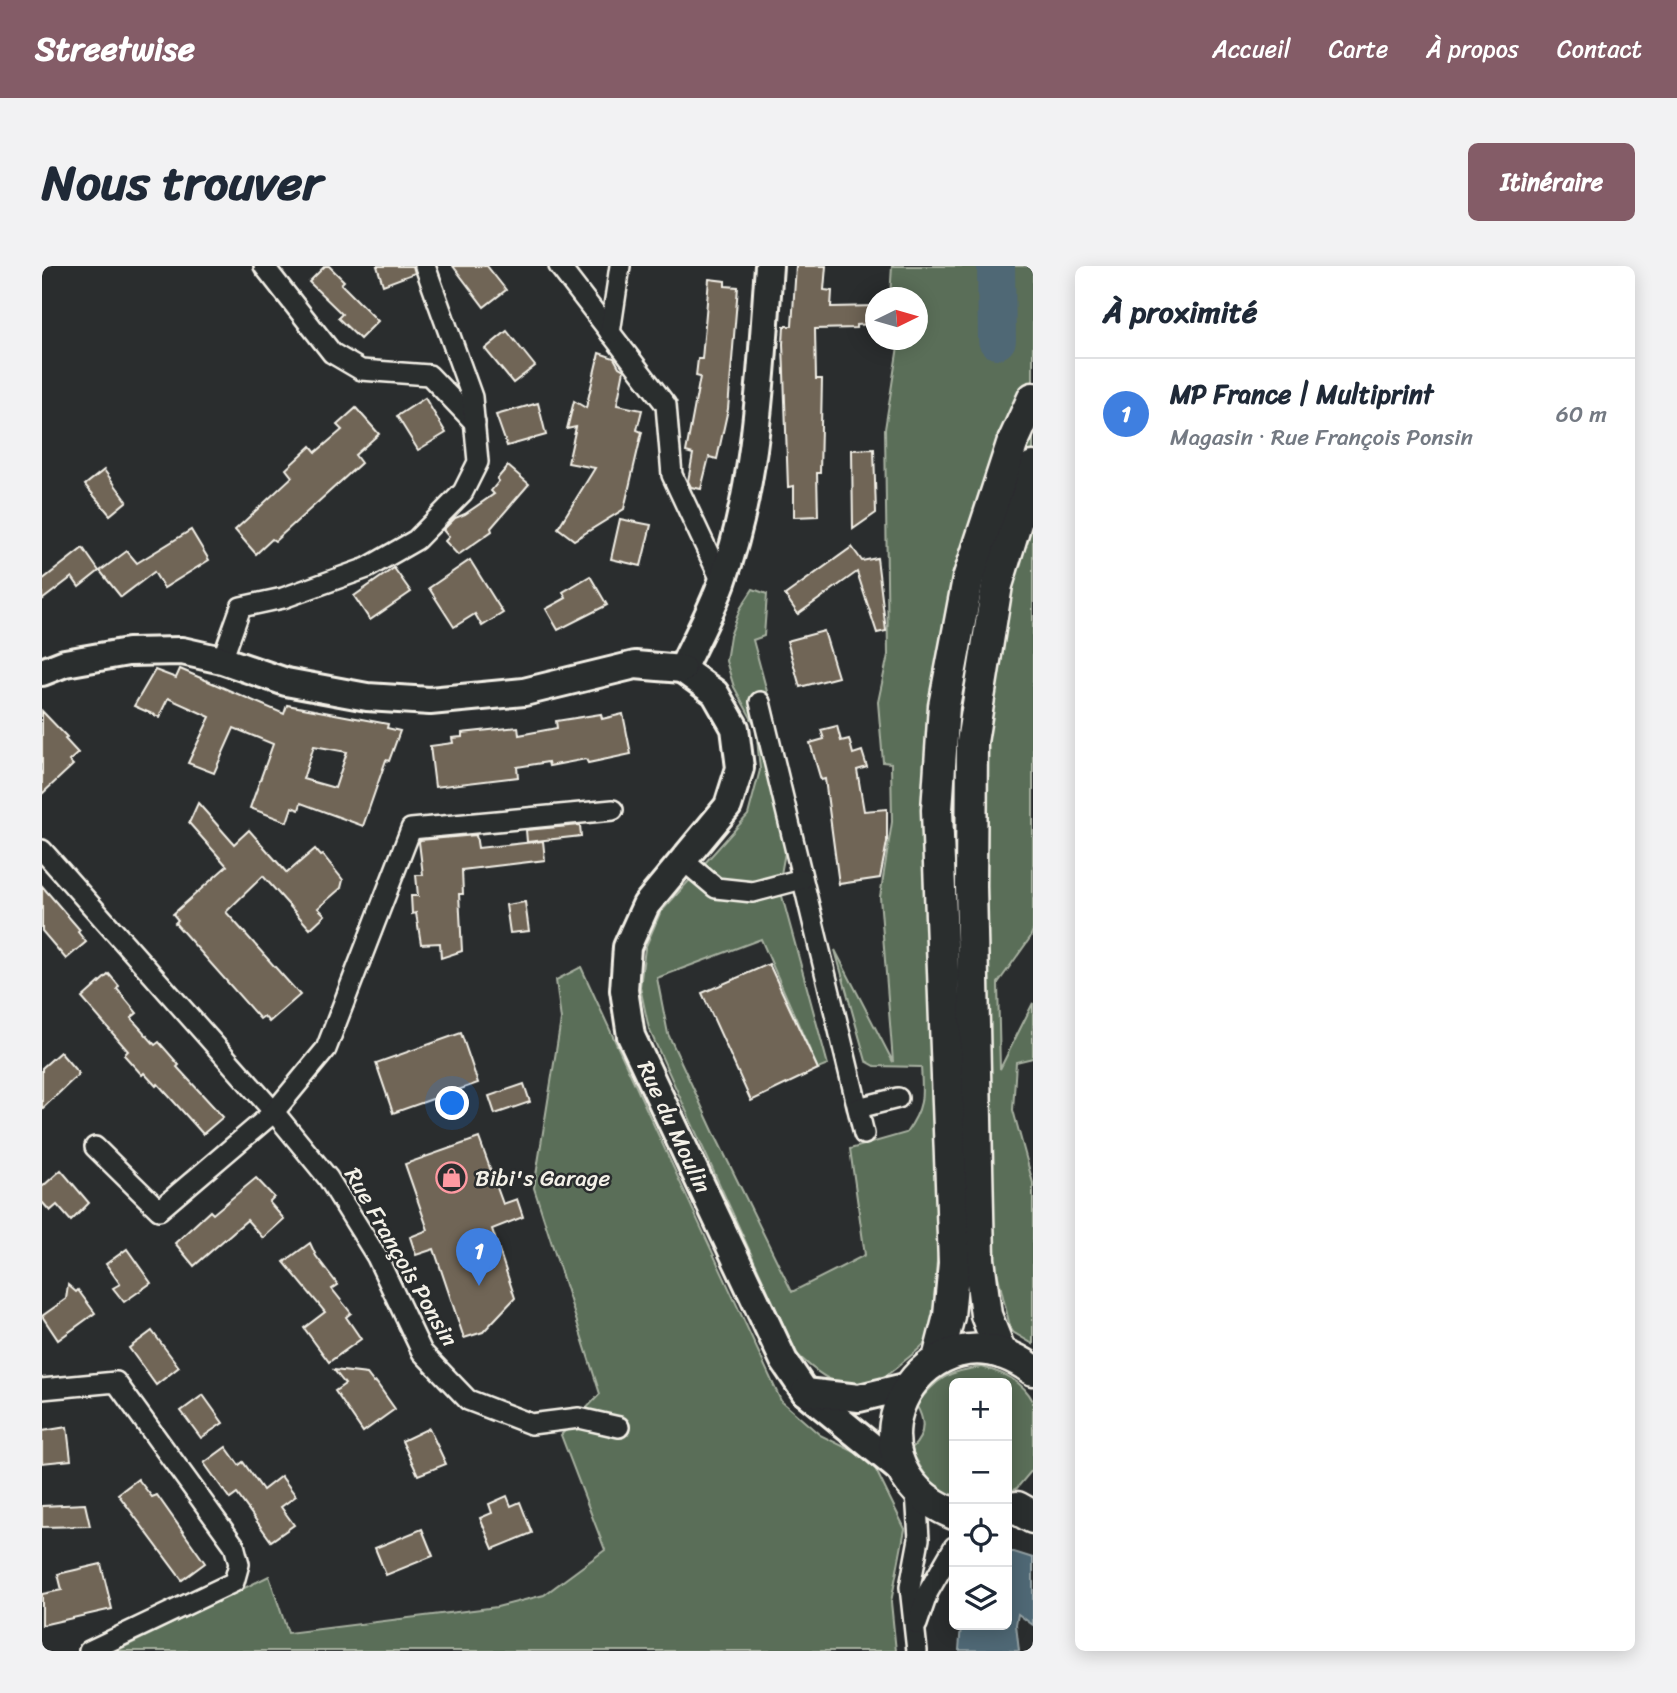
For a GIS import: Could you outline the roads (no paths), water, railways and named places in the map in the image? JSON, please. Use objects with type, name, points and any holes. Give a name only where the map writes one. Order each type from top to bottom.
[{"type":"main road","points":[[42,672],[65,663],[128,652],[182,651],[222,660],[286,682],[368,697],[430,701],[524,692],[635,665],[682,669],[722,582],[741,511],[755,444],[769,266]]},
{"type":"main road","points":[[939,1359],[949,1317],[954,1263],[937,810],[944,706],[968,579],[1012,444],[1033,398]]},
{"type":"main road","points":[[1001,1353],[986,1315],[979,1259],[971,886],[972,742],[997,585],[1033,467]]},
{"type":"main road","name":"Rue du Moulin","points":[[682,669],[715,693],[735,728],[740,768],[728,806],[646,905],[627,947],[624,990],[631,1035],[784,1361],[805,1392],[909,1481]]},
{"type":"main road","points":[[949,1512],[934,1506],[909,1481],[895,1447],[895,1421],[902,1396],[925,1369],[956,1352],[979,1349],[1001,1353],[1019,1360],[1033,1370]]},
{"type":"main road","points":[[805,1392],[859,1398],[909,1387]]},
{"type":"street","points":[[264,266],[332,353],[361,370],[429,375],[475,423]]},
{"type":"street","points":[[222,660],[241,607],[283,598],[367,568],[416,540],[463,492],[478,462],[472,397],[425,266]]},
{"type":"street","points":[[559,266],[666,405],[672,475],[722,582]]},
{"type":"street","points":[[610,333],[620,266]]},
{"type":"street","points":[[760,702],[864,1134]]},
{"type":"street","points":[[95,1147],[159,1210],[274,1112],[326,1049],[411,829],[613,810]]},
{"type":"street","name":"Rue François Ponsin","points":[[42,850],[274,1112],[328,1178],[377,1257],[422,1352],[467,1400],[531,1424],[579,1418],[619,1427]]},
{"type":"street","points":[[684,861],[716,888],[753,892],[802,879]]},
{"type":"street","points":[[858,1108],[898,1098]]},
{"type":"street","points":[[42,1389],[116,1382],[234,1545],[239,1564],[234,1582],[89,1651]]},
{"type":"street","points":[[909,1481],[919,1539],[910,1587],[915,1643]]},
{"type":"street","points":[[915,1643],[928,1592],[949,1556]]},
{"type":"water","points":[[1012,1552],[1033,1558],[1033,1625],[1018,1614],[1016,1625],[1019,1651],[959,1650],[961,1630],[1012,1630]]},
{"type":"waterway","points":[[996,266],[997,340]]},
{"type":"place","name":"Bibi's Garage","points":[[452,1178]]},
{"type":"place","name":"MP France | Multiprint","points":[[479,1286]]}]
